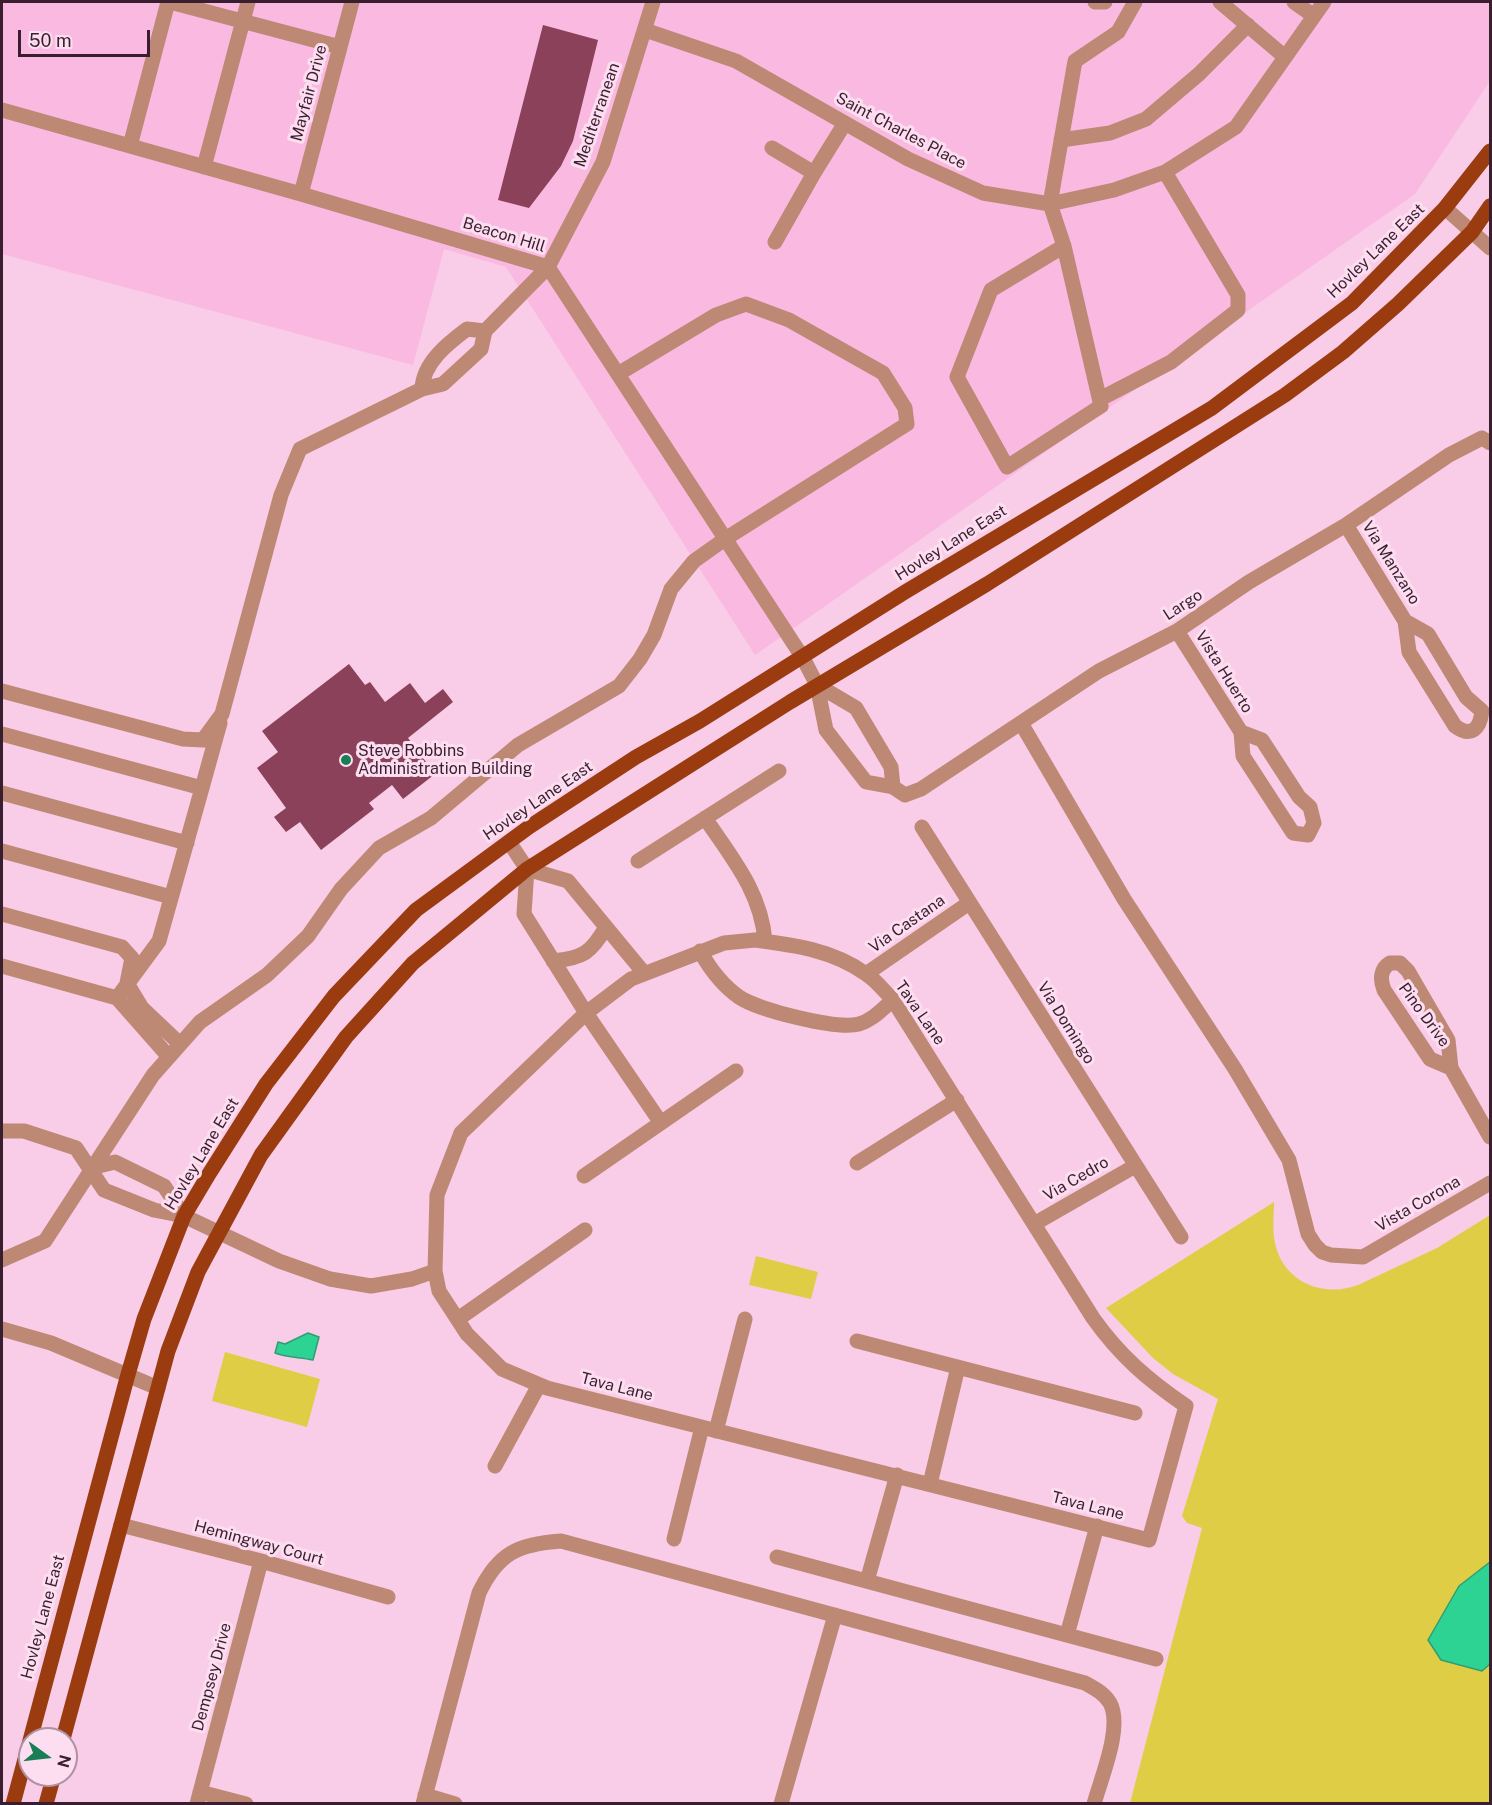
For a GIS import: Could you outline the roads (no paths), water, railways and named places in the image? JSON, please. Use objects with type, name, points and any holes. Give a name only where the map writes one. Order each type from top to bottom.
[{"type":"main road","name":"Hovley Lane East","points":[[13,1803],[144,1319],[184,1216],[266,1084],[334,996],[416,910],[508,842],[636,757],[803,658],[997,536],[1212,408],[1352,303],[1445,208],[1491,151]]},
{"type":"main road","points":[[66,1727],[171,1341],[198,1272],[261,1155],[346,1037],[413,963],[527,869],[817,685],[1038,552],[1285,395],[1343,352],[1472,232],[1491,206]]},
{"type":"main road","points":[[46,1803],[51,1787]]},
{"type":"street","points":[[130,146],[169,2],[340,47]]},
{"type":"street","points":[[204,167],[248,2]]},
{"type":"street","name":"Mayfair Drive","points":[[301,194],[351,2]]},
{"type":"street","name":"Mediterranean","points":[[117,998],[159,942],[281,495],[300,449],[422,389],[443,384],[481,349],[485,331],[548,267],[603,162],[653,2]]},
{"type":"street","points":[[1095,2],[1105,2]]},
{"type":"street","points":[[1064,246],[991,290],[957,377],[1007,467],[1101,406],[1064,246],[1050,204],[1075,61],[1118,32],[1135,2]]},
{"type":"street","points":[[1220,2],[1285,57]]},
{"type":"street","points":[[1294,2],[1314,16]]},
{"type":"street","name":"Saint Charles Place","points":[[645,30],[736,61],[908,159],[983,193],[1050,204],[1114,190],[1165,172],[1236,127],[1324,2]]},
{"type":"street","points":[[1061,140],[1110,133],[1146,119],[1199,74],[1248,26]]},
{"type":"street","name":"Beacon Hill","points":[[2,110],[301,194],[548,267],[803,658]]},
{"type":"street","points":[[775,242],[845,123]]},
{"type":"street","points":[[772,148],[814,173]]},
{"type":"street","points":[[1100,399],[1171,362],[1238,310],[1238,295],[1165,172]]},
{"type":"street","points":[[1445,208],[1491,248]]},
{"type":"street","points":[[2,1260],[45,1241],[72,1203],[91,1168],[153,1075],[200,1022],[267,975],[308,936],[341,889],[379,848],[431,818],[518,745],[619,686],[640,659],[654,635],[671,589],[694,561],[725,538],[907,424],[905,408],[883,373],[789,320],[746,304],[716,315],[618,374]]},
{"type":"street","points":[[422,389],[422,376],[447,344],[467,328],[485,331]]},
{"type":"street","name":"Largo","points":[[803,658],[817,685],[826,730],[866,782],[893,787],[905,795],[921,789],[1099,671],[1178,631],[1249,582],[1346,525],[1449,455],[1482,438],[1491,443]]},
{"type":"street","name":"Via Manzano","points":[[1346,525],[1405,621],[1409,652],[1455,726],[1466,732],[1474,731],[1479,726],[1482,711],[1466,697],[1428,634],[1405,621]]},
{"type":"street","name":"Vista Huerto","points":[[1178,631],[1241,732],[1243,756],[1281,817],[1293,832],[1308,835],[1314,823],[1310,807],[1299,797],[1262,740],[1241,732]]},
{"type":"street","points":[[817,685],[856,708],[891,767],[893,787]]},
{"type":"street","points":[[2,691],[183,739],[203,740],[222,714]]},
{"type":"street","name":"Vista Corona","points":[[1021,723],[1124,899],[1235,1070],[1289,1160],[1308,1234],[1322,1252],[1343,1257],[1363,1257],[1491,1183]]},
{"type":"street","points":[[2,734],[202,789]]},
{"type":"street","points":[[638,861],[779,771]]},
{"type":"street","points":[[2,793],[187,843]]},
{"type":"street","points":[[705,819],[750,885],[763,918],[765,941]]},
{"type":"street","name":"Via Domingo","points":[[922,827],[1181,1237]]},
{"type":"street","points":[[508,842],[527,869],[568,881],[644,973]]},
{"type":"street","points":[[2,851],[171,897]]},
{"type":"street","points":[[527,869],[524,914],[586,1013],[661,1123]]},
{"type":"street","name":"Via Castana","points":[[866,974],[969,903]]},
{"type":"street","points":[[2,914],[122,947],[132,958],[127,982],[141,1008],[180,1044]]},
{"type":"street","points":[[553,961],[582,956],[594,947],[606,927]]},
{"type":"street","name":"Tava Lane","points":[[765,941],[804,946],[866,974],[893,1000],[1074,1290],[1116,1350],[1146,1377],[1186,1406],[1149,1540],[539,1385],[502,1369],[467,1334],[439,1291],[435,1271],[436,1195],[461,1133],[586,1013],[631,979],[724,942],[765,941]]},
{"type":"street","points":[[700,951],[717,977],[741,998],[828,1025],[857,1025],[870,1020],[893,1000]]},
{"type":"street","name":"Pino Drive","points":[[1451,1068],[1430,1059],[1384,990],[1381,984],[1382,971],[1390,963],[1401,963],[1408,971],[1449,1040],[1451,1068],[1491,1137]]},
{"type":"street","points":[[2,966],[117,998],[169,1057]]},
{"type":"street","points":[[584,1176],[736,1071]]},
{"type":"street","points":[[857,1164],[957,1100]]},
{"type":"street","points":[[2,1131],[24,1131],[76,1148],[104,1190],[154,1210],[184,1216],[279,1261],[330,1280],[371,1286],[412,1279],[435,1271]]},
{"type":"street","points":[[91,1168],[115,1162],[164,1186],[184,1216]]},
{"type":"street","name":"Via Cedro","points":[[1034,1224],[1135,1166]]},
{"type":"street","points":[[458,1319],[585,1230]]},
{"type":"street","points":[[674,1539],[745,1319]]},
{"type":"street","points":[[2,1329],[51,1343],[127,1378],[158,1388]]},
{"type":"street","points":[[857,1341],[1135,1413]]},
{"type":"street","points":[[930,1484],[958,1367]]},
{"type":"street","points":[[495,1466],[539,1385]]},
{"type":"street","points":[[867,1581],[897,1475]]},
{"type":"street","name":"Hemingway Court","points":[[121,1525],[388,1597]]},
{"type":"street","points":[[1067,1635],[1097,1526]]},
{"type":"street","points":[[455,1803],[424,1799],[478,1593],[503,1556],[540,1543],[561,1541],[1085,1683],[1100,1692],[1110,1703],[1114,1718],[1113,1734],[1094,1803]]},
{"type":"street","points":[[777,1557],[1156,1659]]},
{"type":"street","name":"Dempsey Drive","points":[[199,1798],[261,1561]]},
{"type":"street","points":[[782,1803],[835,1615]]},
{"type":"street","points":[[199,1798],[246,1803]]},
{"type":"place","name":"Steve Robbins Administration Building","points":[[346,760]]}]
